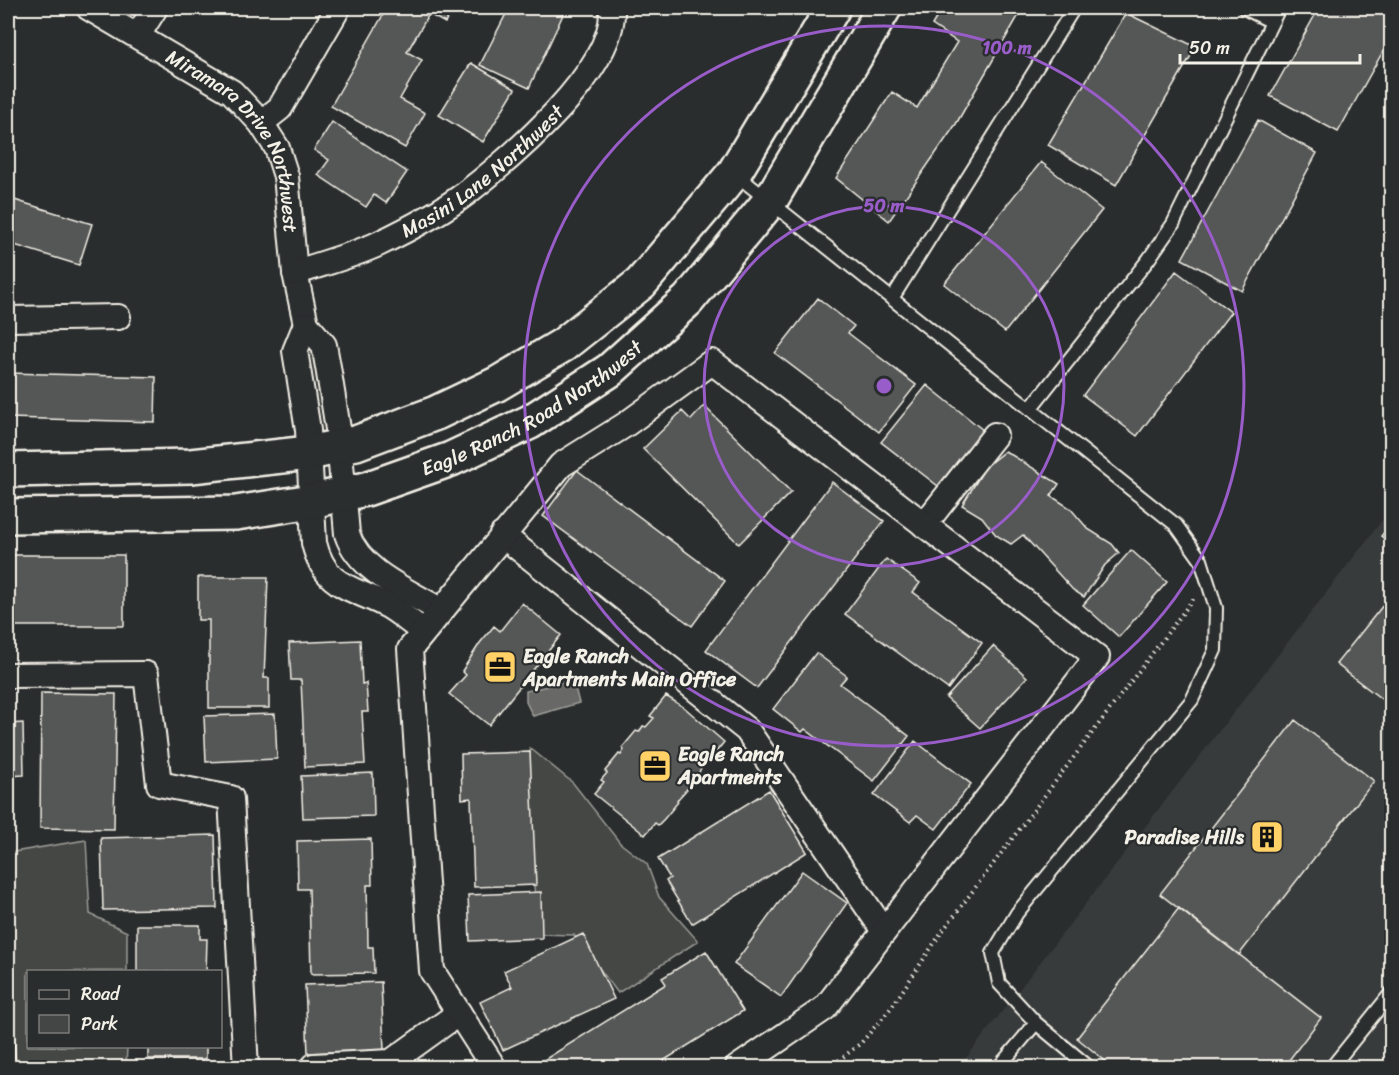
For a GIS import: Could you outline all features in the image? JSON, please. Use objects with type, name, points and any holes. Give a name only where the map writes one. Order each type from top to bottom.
[{"type":"main road","name":"Eagle Ranch Road Northwest","points":[[8,470],[190,466],[324,450],[356,443],[435,413],[497,384],[563,345],[641,283],[734,173],[833,8]]},
{"type":"main road","name":"Eagle Ranch Road Northwest","points":[[8,516],[236,513],[312,501],[366,489],[451,459],[520,427],[610,370],[688,300],[770,201],[884,8]]},
{"type":"street","name":"Miramara Drive Northwest","points":[[89,8],[231,92],[261,123],[277,148],[286,176],[296,273],[306,324],[324,345],[328,366],[324,450],[312,501],[317,557],[326,570],[355,593],[389,607],[423,631]]},
{"type":"street","points":[[138,35],[154,8]]},
{"type":"street","points":[[261,123],[280,108],[338,8]]},
{"type":"street","name":"Masini Lane Northwest","points":[[296,273],[376,245],[464,195],[530,139],[589,72],[607,39],[612,8]]},
{"type":"street","points":[[8,318],[118,317]]},
{"type":"street","name":"Miramara Drive Northwest","points":[[306,324],[295,351],[299,372],[324,450],[343,494],[347,534],[359,556],[381,573],[440,610]]},
{"type":"street","points":[[494,1068],[432,971],[410,649],[561,465],[625,425],[712,362],[1097,657],[825,1008],[737,1068]]},
{"type":"street","points":[[299,372],[328,366]]},
{"type":"street","points":[[924,525],[995,435]]},
{"type":"street","points":[[502,535],[747,730],[884,931]]},
{"type":"street","points":[[8,675],[146,675],[159,784],[231,798],[246,1068]]},
{"type":"street","points":[[314,1066],[391,1062],[459,1013]]},
{"type":"lane","points":[[893,297],[1074,8]]},
{"type":"lane","points":[[1244,8],[1272,22]]},
{"type":"lane","points":[[1030,409],[1149,260],[1173,224],[1279,8]]},
{"type":"lane","points":[[734,173],[893,297],[1176,525],[1201,560],[1216,608],[1215,650],[1192,700],[1017,913],[993,953],[999,983],[1036,1023],[1090,1068]]},
{"type":"lane","points":[[1331,1068],[1392,992]]},
{"type":"lane","points":[[998,1068],[1036,1023]]},
{"type":"path","points":[[829,1068],[861,1043],[891,1008],[948,924],[1207,580]]},
{"type":"shaded area","points":[[1391,509],[1391,1067],[959,1067]]},
{"type":"shaded area","points":[[573,680],[579,703],[533,716],[526,702],[526,691]]},
{"type":"green space","points":[[530,748],[573,783],[620,843],[647,864],[659,897],[698,941],[618,993],[574,935],[538,934],[530,836]]},
{"type":"green space","points":[[86,840],[90,914],[127,932],[127,970],[27,970],[27,1048],[127,1048],[126,1067],[39,1067],[10,1060],[8,853]]},
{"type":"building","points":[[387,8],[454,8],[445,23],[429,14],[407,52],[422,60],[400,99],[425,113],[405,148],[331,106]]},
{"type":"building","points":[[509,8],[566,8],[529,88],[480,65]]},
{"type":"building","points":[[942,8],[1023,8],[956,124],[889,221],[836,178],[892,92],[917,108],[957,42],[932,25]]},
{"type":"building","points":[[1319,8],[1392,8],[1392,35],[1338,132],[1270,96]]},
{"type":"building","points":[[1126,13],[1196,47],[1116,185],[1048,145]]},
{"type":"building","points":[[471,63],[515,89],[483,142],[439,115]]},
{"type":"building","points":[[1258,120],[1317,153],[1242,291],[1182,259]]},
{"type":"building","points":[[332,122],[407,172],[386,203],[374,195],[366,207],[318,175],[329,160],[314,150]]},
{"type":"building","points":[[1041,162],[1102,210],[1005,332],[944,284]]},
{"type":"building","points":[[8,198],[92,224],[79,265],[8,243]]},
{"type":"building","points":[[1176,271],[1231,312],[1137,436],[1083,395]]},
{"type":"building","points":[[818,298],[854,326],[848,333],[916,385],[879,432],[775,353]]},
{"type":"building","points":[[8,373],[156,377],[155,422],[8,418]]},
{"type":"building","points":[[927,385],[983,430],[938,486],[881,442]]},
{"type":"building","points":[[704,406],[791,492],[739,544],[643,449],[682,411],[691,420]]},
{"type":"building","points":[[1005,451],[1059,484],[1051,496],[1070,508],[1088,529],[1112,544],[1119,553],[1105,565],[1084,597],[1073,590],[1023,535],[1011,544],[996,535],[982,517],[962,505],[986,466]]},
{"type":"building","points":[[577,470],[725,581],[692,626],[543,516]]},
{"type":"building","points":[[832,482],[884,521],[757,688],[706,650]]},
{"type":"building","points":[[1392,523],[1392,544],[1381,536]]},
{"type":"building","points":[[1131,550],[1167,582],[1119,637],[1083,605]]},
{"type":"building","points":[[8,555],[124,555],[124,626],[8,626]]},
{"type":"building","points":[[886,559],[920,583],[913,592],[982,643],[948,689],[845,614]]},
{"type":"building","points":[[198,577],[268,577],[264,678],[269,678],[269,708],[209,708],[209,620],[198,620]]},
{"type":"building","points":[[1392,594],[1392,707],[1336,664]]},
{"type":"building","name":"Eagle Ranch Apartments Main Office","points":[[522,603],[561,635],[489,725],[449,694],[466,675],[462,671],[480,643],[494,626],[500,631]]},
{"type":"building","points":[[360,640],[362,684],[366,683],[368,712],[362,712],[365,764],[305,767],[301,680],[291,680],[289,643]]},
{"type":"building","points":[[993,646],[1027,677],[980,728],[946,698]]},
{"type":"building","points":[[816,653],[847,676],[840,684],[909,736],[874,781],[805,729],[802,732],[773,709]]},
{"type":"building","points":[[41,693],[116,694],[114,829],[40,828]]},
{"type":"building","name":"Eagle Ranch Apartments","points":[[666,696],[685,708],[724,742],[708,762],[705,759],[696,779],[664,819],[658,825],[655,823],[645,835],[594,794],[604,782],[601,780],[607,773],[605,771],[619,754],[621,755],[624,750],[622,748],[636,731],[639,732],[643,726],[646,727],[654,718],[650,716]]},
{"type":"building","points":[[275,714],[277,759],[206,762],[204,716]]},
{"type":"building","name":"Paradise Hills","points":[[1295,720],[1374,781],[1239,955],[1160,894]]},
{"type":"building","points":[[23,723],[24,775],[8,776],[8,724]]},
{"type":"building","points":[[915,741],[971,784],[936,829],[917,815],[910,822],[874,795]]},
{"type":"building","points":[[530,752],[536,885],[474,887],[471,798],[462,799],[461,754]]},
{"type":"building","points":[[373,773],[374,816],[303,818],[301,776]]},
{"type":"building","points":[[769,790],[807,852],[692,924],[666,881],[670,878],[658,859]]},
{"type":"building","points":[[215,835],[217,908],[103,910],[101,838]]},
{"type":"building","points":[[371,839],[372,885],[367,885],[368,947],[373,947],[374,973],[311,974],[309,889],[298,889],[297,841]]},
{"type":"building","points":[[802,871],[847,903],[781,997],[734,964]]},
{"type":"building","points":[[541,892],[542,938],[470,941],[468,895]]},
{"type":"building","points":[[1179,908],[1321,1018],[1283,1068],[1114,1068],[1077,1038]]},
{"type":"building","points":[[137,925],[200,925],[200,939],[207,939],[206,970],[137,970]]},
{"type":"building","points":[[583,934],[614,999],[503,1050],[480,1002],[512,987],[504,971]]},
{"type":"building","points":[[8,938],[16,1068],[8,1068]]},
{"type":"building","points":[[706,951],[743,1011],[652,1068],[531,1068],[666,984],[662,978]]},
{"type":"building","points":[[381,982],[384,1050],[308,1053],[305,985]]},
{"type":"building","points":[[148,1048],[206,1048],[206,1059],[148,1059]]},
{"type":"place","name":"Eagle Ranch Apartments Main Office","points":[[500,667]]},
{"type":"place","name":"Eagle Ranch Apartments","points":[[655,766]]},
{"type":"place","name":"Paradise Hills","points":[[1267,837]]}]
